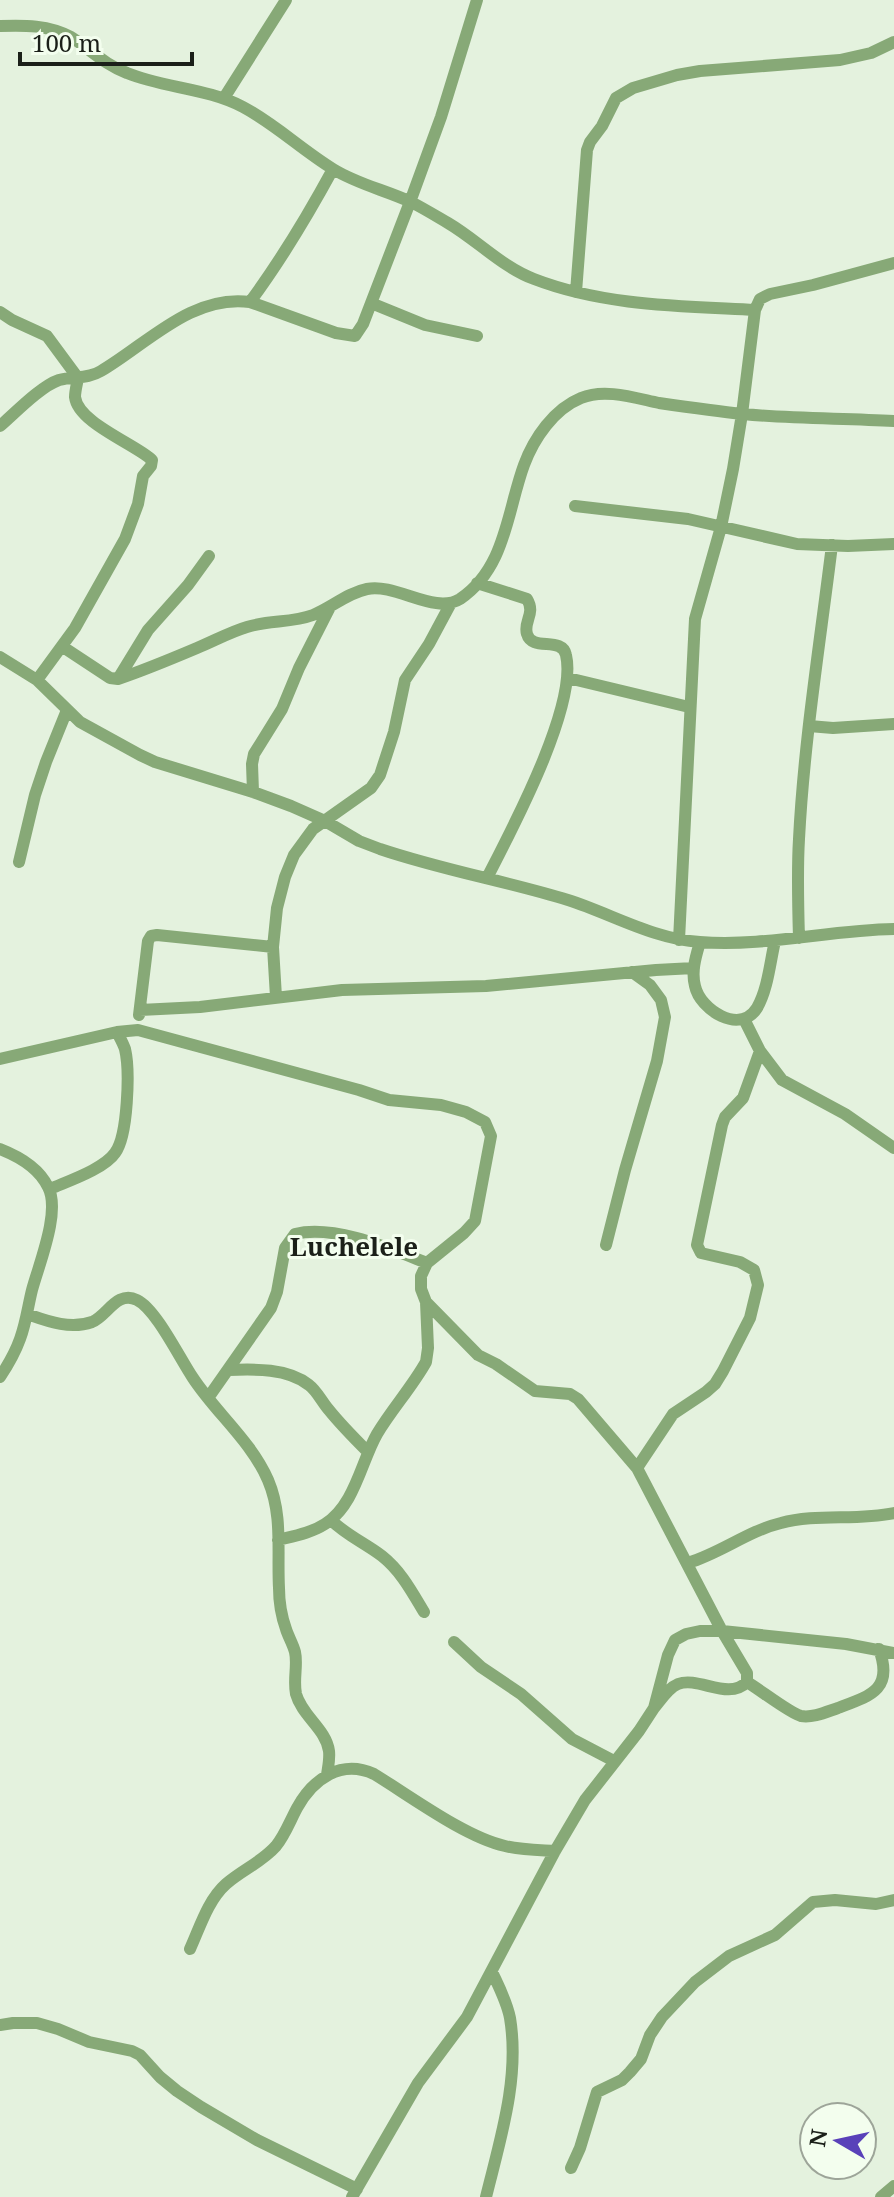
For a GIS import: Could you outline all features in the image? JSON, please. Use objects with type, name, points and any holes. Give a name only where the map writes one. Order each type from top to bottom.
[{"type":"street","points":[[224,98],[286,0]]},
{"type":"street","points":[[0,426],[56,381],[99,373],[154,334],[216,303],[250,302],[351,337],[357,334],[410,202],[477,0]]},
{"type":"street","points":[[0,26],[37,26],[55,30],[126,73],[224,98],[271,125],[333,169],[356,182],[410,202],[473,239],[517,272],[605,299],[755,310]]},
{"type":"street","points":[[576,292],[587,150],[616,98],[633,88],[677,75],[735,67],[840,60],[871,53],[894,42]]},
{"type":"street","points":[[250,302],[272,273],[333,169]]},
{"type":"street","points":[[679,940],[695,619],[721,527],[742,414],[755,310],[760,299],[770,294],[894,263]]},
{"type":"street","points":[[371,303],[425,325],[477,336]]},
{"type":"street","points":[[0,312],[47,336],[78,378],[76,400],[84,413],[152,460],[143,476],[138,504],[125,539],[63,647],[37,680]]},
{"type":"street","points":[[63,647],[110,678],[118,679],[245,628],[298,620],[358,591],[385,588],[439,604],[460,599],[477,583],[501,546],[525,464],[548,423],[564,406],[584,396],[605,394],[742,414],[894,421]]},
{"type":"street","points":[[575,506],[658,515],[797,544],[894,544]]},
{"type":"street","points":[[799,938],[799,843],[809,726],[832,545]]},
{"type":"street","points":[[118,679],[148,630],[209,556]]},
{"type":"street","points":[[477,583],[527,599],[531,610],[526,631],[528,638],[564,649],[568,678],[546,754],[487,878]]},
{"type":"street","points":[[276,997],[273,947],[277,908],[294,855],[313,829],[371,788],[380,775],[394,732],[405,680],[451,603]]},
{"type":"street","points":[[253,792],[251,773],[254,754],[282,709],[330,607]]},
{"type":"street","points":[[0,657],[37,680],[95,732],[155,762],[253,792],[325,821],[380,849],[569,901],[656,934],[700,942],[775,941],[894,929]]},
{"type":"street","points":[[568,678],[689,707]]},
{"type":"street","points":[[19,862],[35,795],[67,710]]},
{"type":"street","points":[[809,726],[833,728],[894,724]]},
{"type":"street","points":[[138,1030],[151,936],[273,947]]},
{"type":"street","points":[[700,942],[694,968],[695,986],[701,1001],[716,1014],[729,1019],[744,1019],[755,1011],[762,996],[775,941]]},
{"type":"street","points":[[140,1010],[200,1007],[342,990],[515,984],[694,968]]},
{"type":"street","points":[[606,1245],[657,1061],[665,1017],[656,992],[632,972]]},
{"type":"street","points":[[744,1019],[760,1051],[782,1080],[845,1114],[894,1148]]},
{"type":"street","points":[[3,1061],[117,1032],[138,1030],[389,1100],[441,1105],[466,1112],[485,1122],[491,1136],[475,1221],[427,1263],[421,1276],[421,1289],[426,1302],[426,1362],[381,1427],[349,1496],[331,1520],[309,1532],[278,1540]]},
{"type":"street","points":[[50,1189],[114,1156],[122,1141],[128,1076],[124,1046],[117,1032]]},
{"type":"street","points":[[637,1468],[673,1414],[715,1384],[750,1318],[758,1285],[754,1270],[740,1262],[701,1253],[697,1245],[722,1125],[725,1117],[743,1098],[760,1051]]},
{"type":"street","points":[[0,1146],[30,1165],[50,1189],[52,1208],[21,1337],[0,1377]]},
{"type":"street","points":[[208,1398],[271,1308],[285,1248],[295,1234],[305,1232],[363,1239],[427,1263]]},
{"type":"street","points":[[27,1314],[50,1323],[81,1325],[94,1322],[117,1301],[127,1297],[138,1300],[155,1318],[195,1382],[250,1448],[267,1478],[278,1514],[280,1611],[295,1652],[296,1695],[302,1710],[326,1742],[329,1751],[327,1775]]},
{"type":"street","points":[[0,2025],[37,2023],[89,2042],[132,2051],[140,2055],[168,2084],[201,2107],[355,2193],[418,2083],[467,2017],[585,1800],[654,1708],[678,1684],[734,1689],[747,1682],[747,1673],[637,1468],[578,1399],[570,1394],[535,1391],[478,1355],[426,1302]]},
{"type":"street","points":[[229,1370],[255,1369],[297,1377],[310,1385],[331,1414],[368,1452]]},
{"type":"street","points":[[688,1563],[715,1554],[778,1523],[878,1517],[894,1513]]},
{"type":"street","points":[[331,1520],[395,1568],[424,1612]]},
{"type":"street","points":[[654,1708],[668,1655],[675,1640],[686,1634],[722,1631],[894,1653]]},
{"type":"street","points":[[454,1642],[572,1739],[614,1761]]},
{"type":"street","points":[[747,1682],[792,1712],[800,1716],[814,1716],[881,1689],[886,1667],[879,1649]]},
{"type":"street","points":[[190,1949],[220,1890],[277,1845],[299,1804],[313,1786],[341,1769],[363,1769],[482,1838],[502,1846],[555,1851]]},
{"type":"street","points":[[571,2168],[597,2092],[622,2080],[641,2059],[655,2026],[695,1982],[729,1956],[775,1935],[813,1902],[835,1900],[876,1904],[894,1900]]},
{"type":"street","points":[[486,2197],[511,2075],[510,2018],[492,1972]]},
{"type":"street","points":[[881,2197],[894,2186]]},
{"type":"district","name":"Luchelele","points":[[354,1247]]}]
